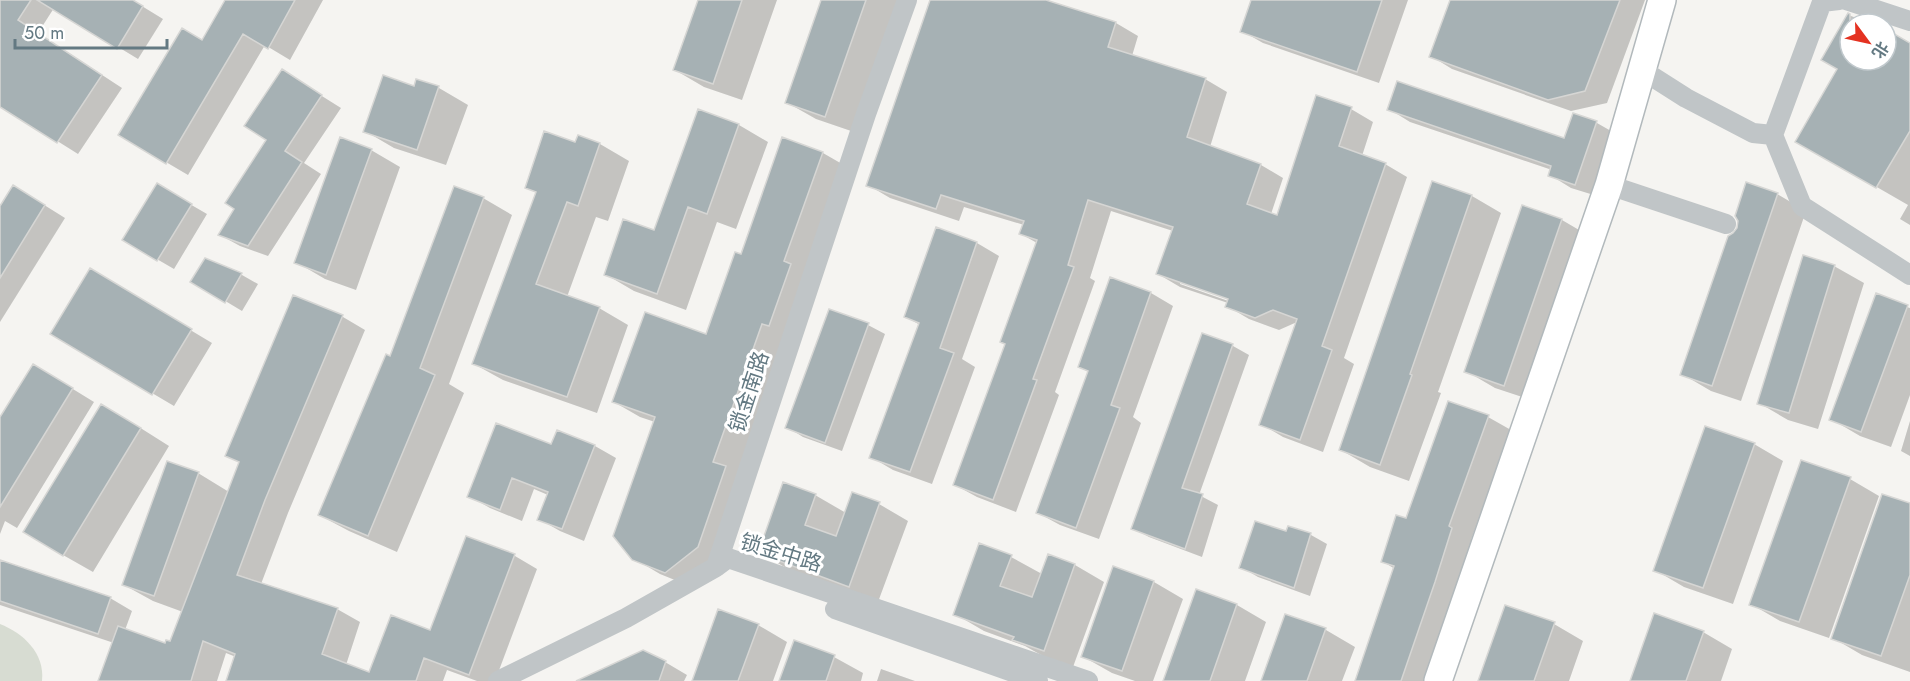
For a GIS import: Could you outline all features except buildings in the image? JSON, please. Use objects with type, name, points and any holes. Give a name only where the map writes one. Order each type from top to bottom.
[{"type":"street","name":"锁金南路","points":[[716,567],[866,114],[907,0]]},
{"type":"street","points":[[1438,681],[1609,185],[1662,0]]},
{"type":"street","points":[[1839,0],[1822,2],[1773,135],[1802,206],[1910,275]]},
{"type":"street","points":[[1846,0],[1910,21]]},
{"type":"street","points":[[1642,70],[1686,99],[1753,133],[1773,135]]},
{"type":"street","points":[[1609,185],[1726,224]]},
{"type":"street","name":"锁金中路","points":[[716,567],[728,558],[1088,681]]},
{"type":"street","points":[[498,681],[626,618],[716,567]]},
{"type":"street","name":"锁金中路","points":[[716,567],[1038,681]]},
{"type":"shaded area","points":[[0,624],[17,633],[31,645],[40,662],[42,681],[0,681]]}]
